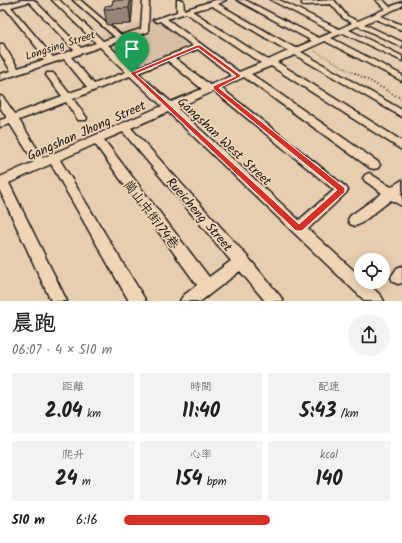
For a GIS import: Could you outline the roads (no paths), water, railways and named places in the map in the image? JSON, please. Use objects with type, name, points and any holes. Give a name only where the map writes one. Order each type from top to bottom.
[{"type":"street","points":[[51,60],[10,4],[30,0],[79,51]]},
{"type":"street","name":"Gangshan West Street","points":[[55,0],[376,301]]},
{"type":"street","points":[[76,0],[120,38]]},
{"type":"street","points":[[86,8],[88,0]]},
{"type":"street","points":[[146,0],[145,24],[208,3],[223,0]]},
{"type":"street","points":[[180,0],[184,12],[270,63],[402,146]]},
{"type":"street","points":[[240,0],[402,78]]},
{"type":"street","points":[[274,0],[402,59]]},
{"type":"street","points":[[289,0],[295,10]]},
{"type":"street","points":[[379,0],[390,10]]},
{"type":"street","points":[[304,3],[332,1],[345,18],[402,45]]},
{"type":"street","points":[[208,3],[402,114]]},
{"type":"street","name":"Gangshan Jhong Street","points":[[1,182],[402,4]]},
{"type":"street","points":[[374,16],[402,28]]},
{"type":"street","points":[[162,19],[199,46],[374,165]]},
{"type":"street","name":"Longsing Street","points":[[0,77],[145,30],[145,24]]},
{"type":"street","points":[[0,46],[16,72]]},
{"type":"street","points":[[0,124],[199,46]]},
{"type":"street","points":[[66,56],[93,88]]},
{"type":"street","points":[[169,58],[213,89],[342,190],[299,229]]},
{"type":"street","points":[[50,76],[82,118]]},
{"type":"street","points":[[0,99],[41,164]]},
{"type":"street","name":"Rueicheng Street","points":[[125,128],[242,261],[275,301]]},
{"type":"street","name":"崗山中街174巷","points":[[98,140],[207,287]]},
{"type":"street","points":[[54,159],[138,301]]},
{"type":"street","points":[[369,178],[402,202]]},
{"type":"street","points":[[1,182],[59,301]]},
{"type":"street","points":[[355,220],[402,185]]},
{"type":"street","points":[[188,301],[242,261]]}]
